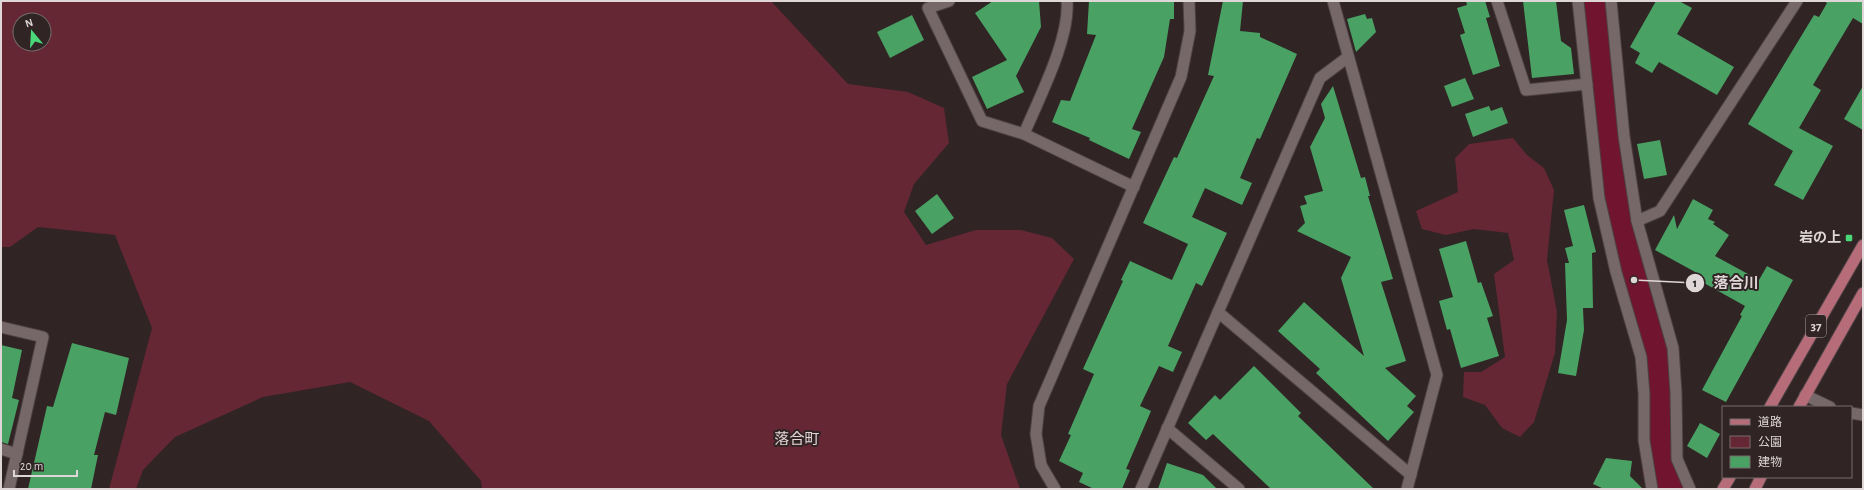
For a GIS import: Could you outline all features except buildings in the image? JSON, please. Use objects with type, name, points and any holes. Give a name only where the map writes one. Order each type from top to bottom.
[{"type":"main road","name":"37","points":[[1771,406],[1863,245]]},
{"type":"main road","name":"37","points":[[1800,406],[1863,293]]},
{"type":"main road","points":[[1723,489],[1729,478]]},
{"type":"main road","points":[[1755,489],[1760,478]]},
{"type":"street","points":[[949,1],[928,8],[982,121],[1024,134],[1134,186]]},
{"type":"street","points":[[1024,134],[1058,50],[1068,15],[1067,1]]},
{"type":"street","points":[[1055,489],[1041,465],[1036,434],[1039,406],[1181,77],[1190,31],[1189,1]]},
{"type":"street","points":[[1333,1],[1437,376],[1407,489]]},
{"type":"street","points":[[1497,1],[1526,90],[1587,84]]},
{"type":"street","points":[[1578,1],[1599,198],[1616,272],[1641,357],[1644,394],[1644,440],[1652,489]]},
{"type":"street","points":[[1611,1],[1624,136],[1637,221],[1673,348],[1678,459],[1690,489]]},
{"type":"street","points":[[1637,221],[1660,211],[1797,1]]},
{"type":"street","points":[[1141,489],[1320,78],[1348,57]]},
{"type":"street","points":[[1218,312],[1411,474]]},
{"type":"street","points":[[1,327],[43,337],[9,489]]},
{"type":"street","points":[[1805,395],[1828,406]]},
{"type":"street","points":[[1852,413],[1863,415]]},
{"type":"street","points":[[1167,428],[1239,489]]},
{"type":"street","points":[[1,449],[17,454]]},
{"type":"green space","points":[[1,1],[771,1],[848,84],[908,92],[944,108],[949,143],[914,184],[904,212],[926,245],[976,230],[1021,230],[1052,238],[1074,259],[1007,384],[1001,435],[1020,489],[482,489],[481,481],[429,421],[350,382],[263,397],[175,437],[143,470],[136,489],[109,489],[152,328],[115,235],[38,227],[10,247],[1,247]]},
{"type":"green space","points":[[1513,138],[1527,155],[1544,168],[1554,190],[1547,260],[1557,312],[1555,353],[1534,422],[1520,437],[1502,428],[1485,405],[1463,397],[1464,372],[1481,372],[1505,357],[1494,274],[1514,260],[1508,233],[1474,229],[1446,235],[1422,229],[1416,211],[1458,192],[1455,158],[1469,144]]},
{"type":"waterway","points":[[1594,1],[1605,120],[1616,200],[1634,280],[1659,365],[1661,469],[1667,489]]},
{"type":"place","name":"岩の上","points":[[1849,238]]},
{"type":"place","name":"落合川","points":[[1634,280]]},
{"type":"district","name":"落合町","points":[[797,439]]}]
